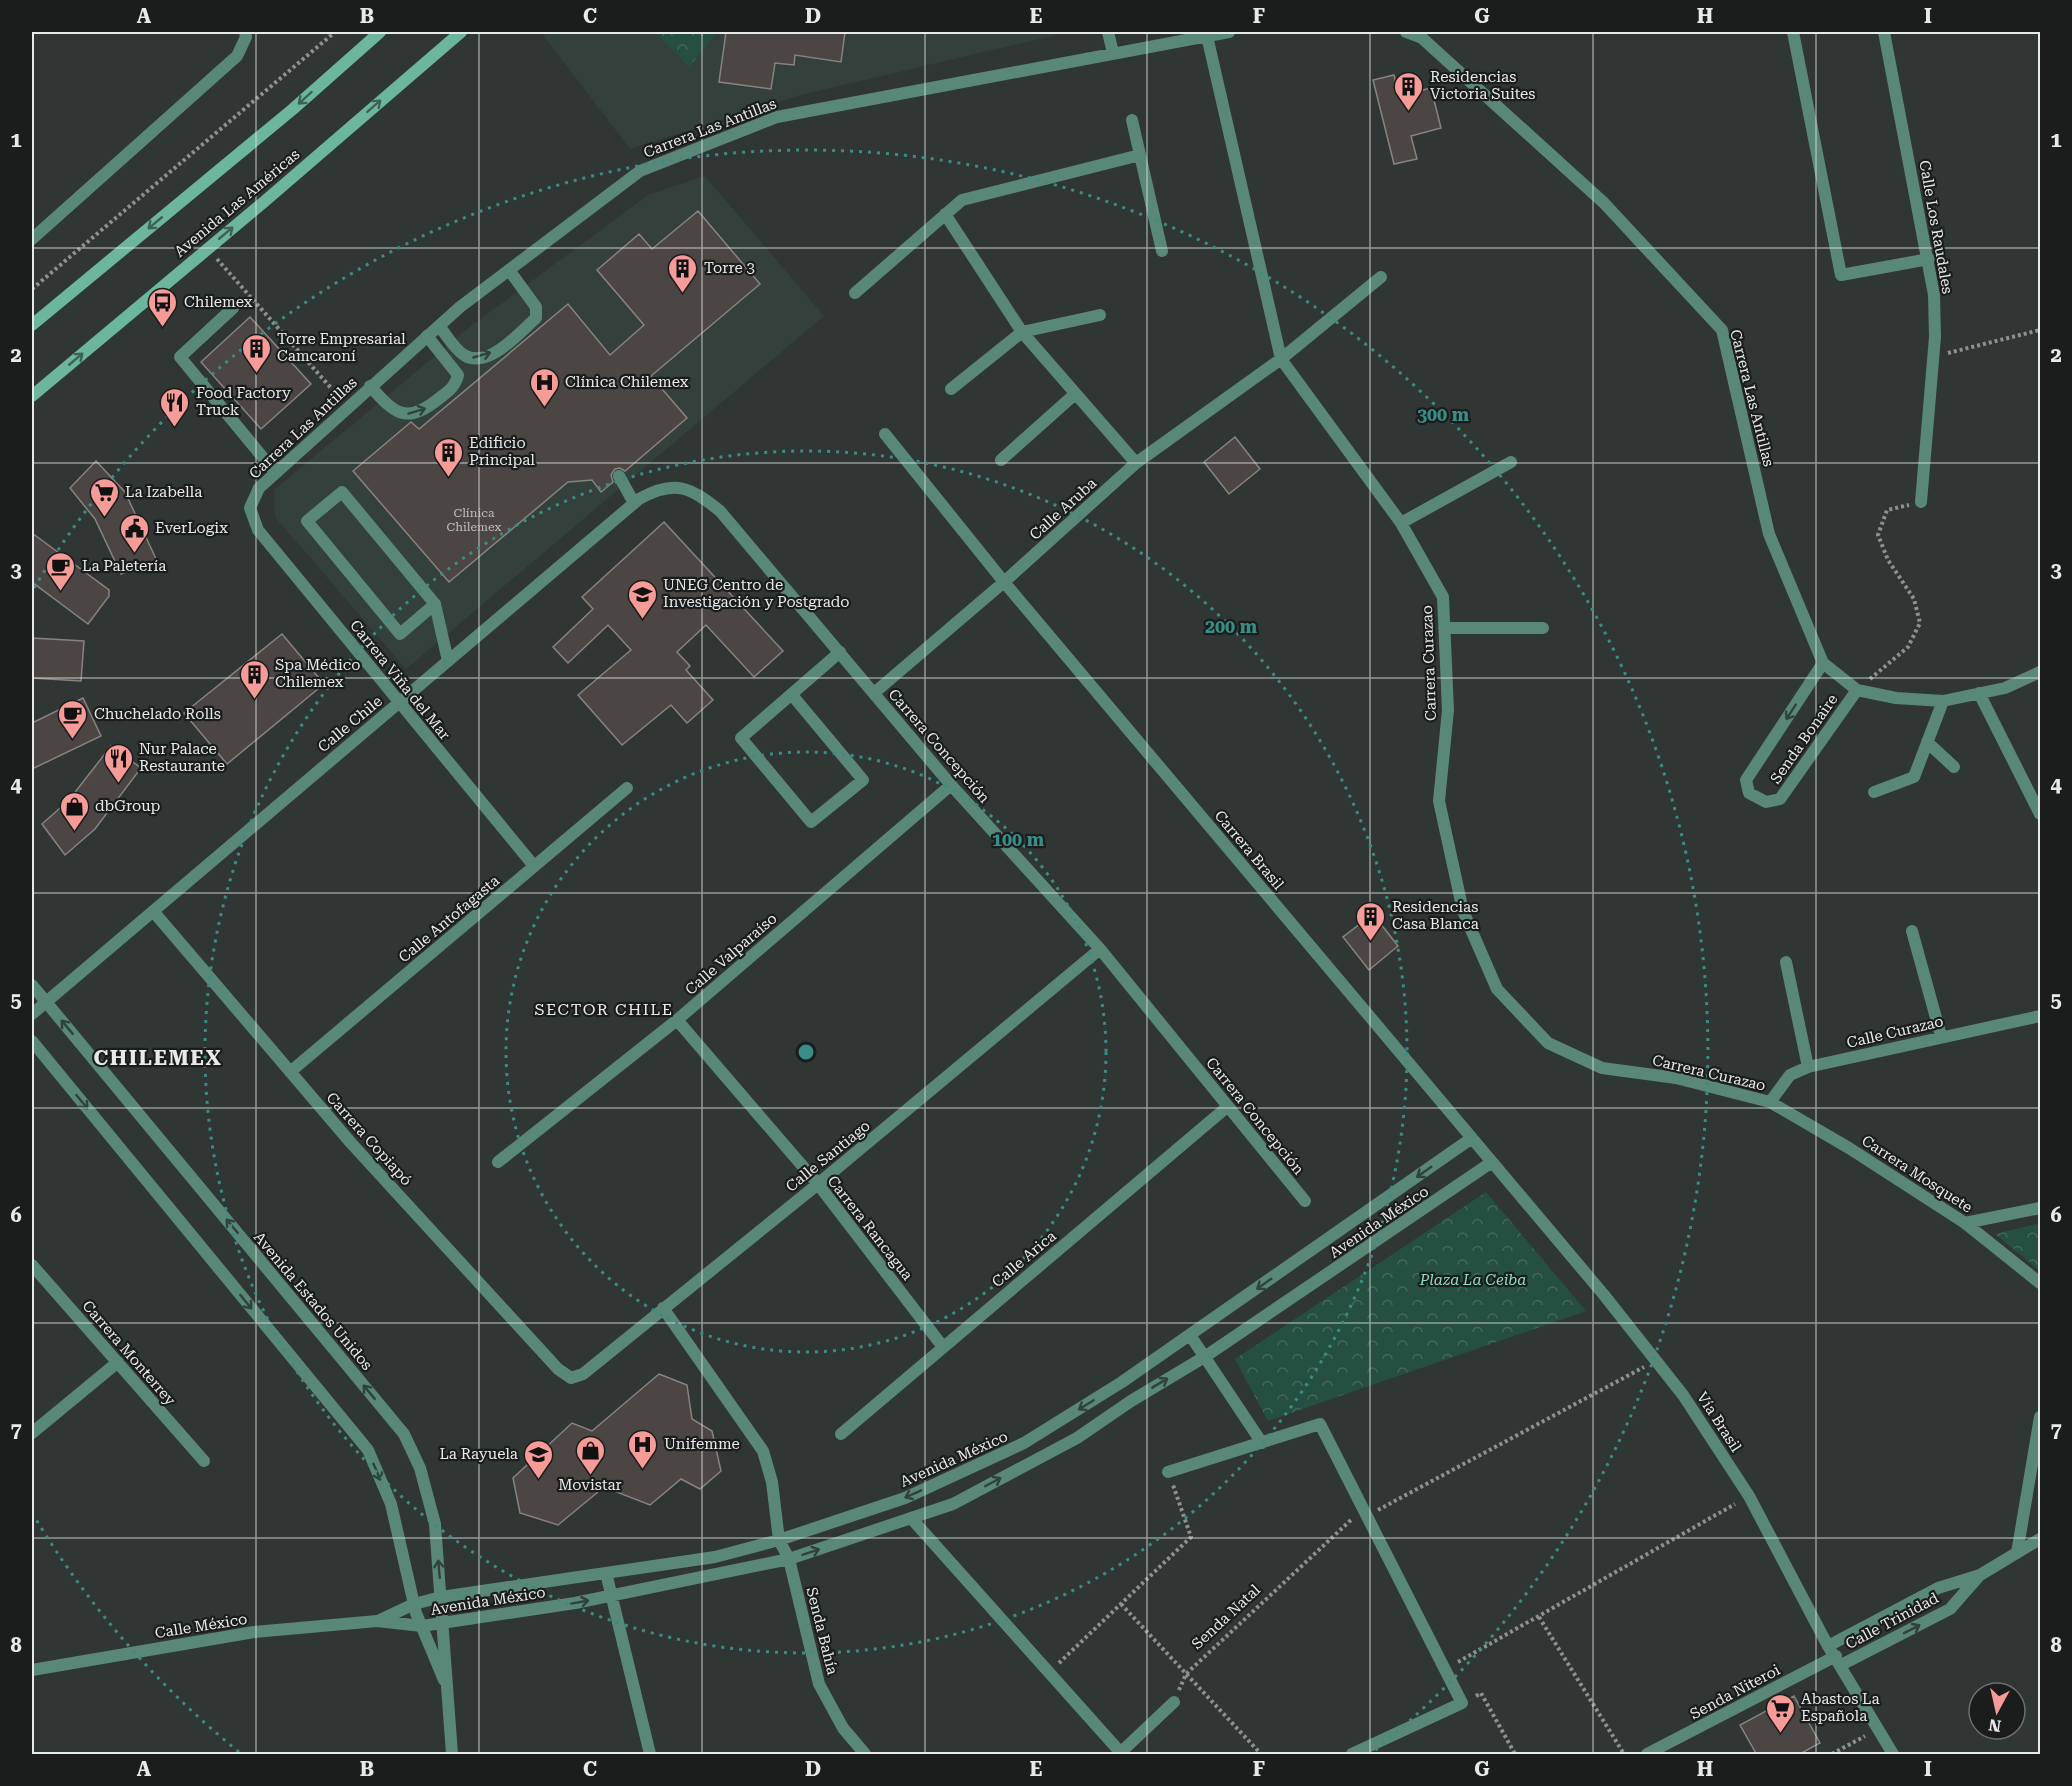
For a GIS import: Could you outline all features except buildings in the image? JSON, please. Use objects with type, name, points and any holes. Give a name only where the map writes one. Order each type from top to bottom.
[{"type":"main road","points":[[32,325],[293,109],[380,32]]},
{"type":"main road","name":"Avenida Las Américas","points":[[32,396],[461,32]]},
{"type":"street","points":[[32,239],[237,56],[246,37],[245,32]]},
{"type":"street","points":[[1108,32],[1113,53]]},
{"type":"street","name":"Carrera Las Antillas","points":[[1406,32],[1422,38],[1595,195],[1722,330],[1768,534],[1822,663],[1857,690],[1896,698],[1943,700],[2005,688],[2040,672]]},
{"type":"street","points":[[1793,32],[1841,274],[1929,259]]},
{"type":"street","name":"Calle Los Raudales","points":[[1884,32],[1929,259],[1934,295],[1934,355],[1921,502]]},
{"type":"street","points":[[1218,33],[1281,359]]},
{"type":"street","name":"Carrera Las Antillas","points":[[250,508],[259,488],[275,472],[427,336],[509,270],[640,171],[777,117],[1113,53],[1191,35],[1218,33]]},
{"type":"street","points":[[1132,120],[1162,251]]},
{"type":"street","points":[[855,293],[962,200],[1140,155]]},
{"type":"street","points":[[945,214],[1022,332],[1136,463]]},
{"type":"street","points":[[439,326],[462,354],[473,358],[487,356],[501,348],[536,318],[536,307],[509,270]]},
{"type":"street","name":"Calle Aruba","points":[[874,693],[1004,582],[1136,463],[1281,359],[1381,277]]},
{"type":"street","points":[[233,308],[180,357],[275,472]]},
{"type":"street","points":[[951,389],[1022,332],[1100,315]]},
{"type":"street","points":[[370,386],[388,406],[406,414],[422,412],[456,385],[458,375],[454,368],[427,336]]},
{"type":"street","name":"Carrera Curazao","points":[[1281,359],[1401,523],[1443,597],[1448,710],[1439,801],[1463,911],[1497,989],[1548,1043],[1602,1068],[1676,1078],[1770,1102]]},
{"type":"street","points":[[1001,460],[1075,394]]},
{"type":"street","name":"Carrera Brasil","points":[[885,434],[1004,582],[1472,1138]]},
{"type":"street","points":[[1401,523],[1511,462]]},
{"type":"street","points":[[619,476],[634,503]]},
{"type":"street","name":"Calle Chile","points":[[32,1014],[634,503],[660,488],[681,487]]},
{"type":"street","name":"Carrera Concepción","points":[[681,487],[697,493],[720,511],[951,785],[1100,949],[1305,1201]]},
{"type":"street","points":[[435,604],[400,634],[307,521],[342,492],[435,604],[448,661]]},
{"type":"street","name":"Carrera Viña del Mar","points":[[250,508],[258,530],[534,866]]},
{"type":"street","points":[[1444,628],[1543,628]]},
{"type":"street","points":[[792,695],[863,780],[811,822],[741,738],[840,652]]},
{"type":"street","name":"Senda Bonaire","points":[[1822,663],[1746,780],[1749,793],[1766,802],[1780,799],[1857,690]]},
{"type":"street","points":[[1979,693],[2040,814]]},
{"type":"street","points":[[1874,792],[1914,777],[1943,700]]},
{"type":"street","points":[[1927,742],[1954,767]]},
{"type":"street","name":"Calle Valparaíso","points":[[498,1162],[677,1020],[951,785]]},
{"type":"street","name":"Calle Antofagasta","points":[[290,1072],[627,788]]},
{"type":"street","name":"Carrera Copiapó","points":[[153,911],[391,1187],[558,1369],[571,1378]]},
{"type":"street","points":[[1912,931],[1941,1036]]},
{"type":"street","name":"Calle Santiago","points":[[571,1378],[583,1374],[818,1184],[1100,949]]},
{"type":"street","points":[[1786,962],[1808,1067]]},
{"type":"street","name":"Avenida Estados Unidos","points":[[32,985],[404,1434],[420,1468],[435,1524],[452,1755]]},
{"type":"street","name":"Calle Curazao","points":[[1770,1102],[1790,1075],[1808,1067],[2040,1016]]},
{"type":"street","name":"Carrera Rancagua","points":[[677,1020],[818,1184],[943,1347]]},
{"type":"street","name":"Avenida Estados Unidos","points":[[32,1041],[368,1450],[391,1504],[414,1604],[449,1690]]},
{"type":"street","name":"Carrera Mosquete","points":[[1770,1102],[1849,1148],[1965,1223],[2040,1283]]},
{"type":"street","name":"Calle Arica","points":[[841,1434],[1227,1107]]},
{"type":"street","name":"Vía Brasil","points":[[1472,1138],[1683,1395],[1749,1496],[1835,1656],[1893,1755]]},
{"type":"street","name":"Avenida México","points":[[376,1621],[414,1604],[441,1597],[715,1557],[905,1498],[1024,1443],[1122,1382],[1472,1138]]},
{"type":"street","name":"Avenida México","points":[[376,1621],[422,1626],[612,1596],[789,1559],[953,1504],[1077,1438],[1131,1401],[1206,1356],[1492,1162]]},
{"type":"street","points":[[1965,1223],[2040,1208]]},
{"type":"street","name":"Carrera Monterrey","points":[[32,1265],[204,1461]]},
{"type":"street","points":[[663,1308],[763,1451],[772,1482],[779,1539]]},
{"type":"street","points":[[1190,1335],[1262,1443]]},
{"type":"street","points":[[32,1433],[118,1362]]},
{"type":"street","points":[[2017,1553],[2040,1416]]},
{"type":"street","points":[[1168,1472],[1320,1424],[1462,1703],[1352,1755]]},
{"type":"street","points":[[911,1518],[1120,1754],[1174,1702]]},
{"type":"street","name":"Senda Bahía","points":[[779,1539],[789,1559],[819,1684],[843,1728],[865,1755]]},
{"type":"street","name":"Calle Trinidad","points":[[1835,1656],[1938,1588],[1980,1575],[2040,1539]]},
{"type":"street","points":[[606,1573],[650,1755]]},
{"type":"street","name":"Calle Trinidad","points":[[1835,1656],[1950,1609],[1980,1575]]},
{"type":"street","name":"Calle México","points":[[32,1670],[254,1632],[376,1621]]},
{"type":"street","name":"Senda Niteroi","points":[[1647,1755],[1835,1656]]},
{"type":"path","points":[[32,289],[334,32]]},
{"type":"path","points":[[207,249],[347,407]]},
{"type":"path","points":[[1934,355],[1966,351],[2040,330]]},
{"type":"path","points":[[1857,690],[1908,647],[1920,623],[1914,599],[1888,560],[1878,535],[1887,510],[1921,502]]},
{"type":"path","name":"Senda Natal","points":[[1174,1702],[1186,1674],[1365,1512],[1656,1360]]},
{"type":"path","points":[[1049,1672],[1191,1537],[1168,1472]]},
{"type":"path","points":[[1444,1670],[1749,1496]]},
{"type":"path","points":[[1121,1604],[1261,1755]]},
{"type":"path","points":[[1539,1617],[1624,1755]]},
{"type":"path","points":[[1462,1703],[1481,1693],[1515,1755]]},
{"type":"path","points":[[1832,1755],[1879,1729]]},
{"type":"shaded area","points":[[541,32],[1069,32],[801,95],[630,149]]},
{"type":"shaded area","name":"Clínica Chilemex","points":[[705,176],[824,316],[406,669],[275,517],[274,490],[471,326],[648,195]]},
{"type":"green space","points":[[655,32],[717,32],[689,67]]},
{"type":"green space","name":"Plaza La Ceiba","points":[[1486,1192],[1586,1311],[1268,1421],[1235,1359]]},
{"type":"green space","points":[[2040,1223],[2040,1271],[1995,1234]]},
{"type":"place","name":"Residencias Victoria Suites","points":[[1409,112]]},
{"type":"place","name":"Torre 3","points":[[683,294]]},
{"type":"place","name":"Chilemex","points":[[163,328]]},
{"type":"place","name":"Torre Empresarial Camcaroní","points":[[256,374]]},
{"type":"place","name":"Clínica Chilemex","points":[[544,408]]},
{"type":"place","name":"Food Factory Truck","points":[[175,428]]},
{"type":"place","name":"Edificio Principal","points":[[448,478]]},
{"type":"place","name":"La Izabella","points":[[104,518]]},
{"type":"place","name":"EverLogix","points":[[134,554]]},
{"type":"place","name":"La Paletería","points":[[61,592]]},
{"type":"place","name":"UNEG Centro de Investigación y Postgrado","points":[[642,620]]},
{"type":"place","name":"Spa Médico Chilemex","points":[[254,700]]},
{"type":"place","name":"Chuchelado Rolls","points":[[73,740]]},
{"type":"place","name":"Nur Palace Restaurante","points":[[118,784]]},
{"type":"place","name":"dbGroup","points":[[74,832]]},
{"type":"place","name":"Residencias Casa Blanca","points":[[1371,942]]},
{"type":"place","name":"Unifemme","points":[[643,1470]]},
{"type":"place","name":"Movistar","points":[[590,1476]]},
{"type":"place","name":"La Rayuela","points":[[539,1480]]},
{"type":"place","name":"Abastos La Española","points":[[1780,1734]]},
{"type":"district","name":"SECTOR CHILE","points":[[604,1009]]},
{"type":"district","name":"CHILEMEX","points":[[158,1058]]}]
